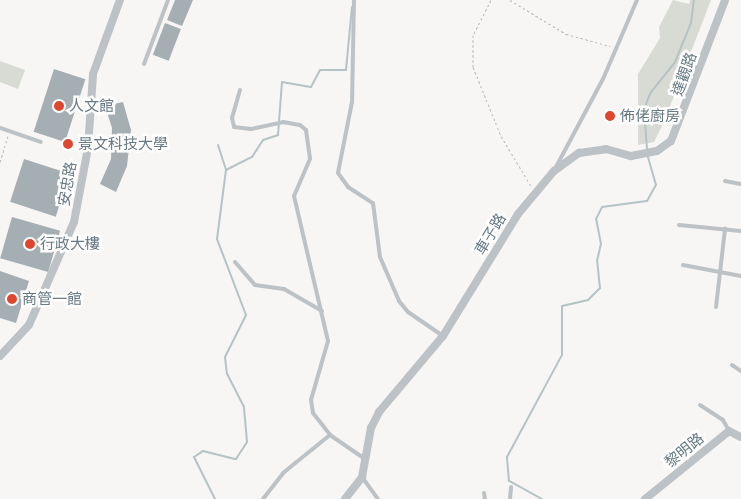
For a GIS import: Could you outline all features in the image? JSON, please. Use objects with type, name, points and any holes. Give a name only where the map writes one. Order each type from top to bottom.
[{"type":"street","name":"安忠路","points":[[0,356],[28,325],[74,222],[88,148],[93,74],[120,0]]},
{"type":"street","name":"達觀路","points":[[554,171],[578,153],[598,149],[631,156],[657,151],[671,141],[681,120],[725,0]]},
{"type":"street","name":"車子路","points":[[345,499],[362,477],[371,428],[379,412],[443,336],[535,193],[554,171]]},
{"type":"street","points":[[729,431],[741,437]]},
{"type":"street","name":"黎明路","points":[[645,499],[729,431]]},
{"type":"lane","points":[[144,64],[168,0]]},
{"type":"lane","points":[[354,0],[352,102],[338,173],[348,187],[373,203],[380,257],[399,300],[408,312],[443,336]]},
{"type":"lane","name":"車子路","points":[[554,171],[603,78],[637,0]]},
{"type":"lane","points":[[240,90],[232,118],[234,127],[252,129],[284,122],[300,125],[306,130],[310,159],[294,196],[322,312],[328,347],[311,400],[316,420],[330,435],[365,459]]},
{"type":"lane","points":[[0,128],[41,142]]},
{"type":"lane","points":[[725,181],[741,184]]},
{"type":"lane","points":[[679,225],[741,231]]},
{"type":"lane","points":[[716,307],[725,229]]},
{"type":"lane","points":[[235,262],[255,286],[284,289],[322,312]]},
{"type":"lane","points":[[683,266],[741,276]]},
{"type":"lane","points":[[732,365],[741,371]]},
{"type":"lane","points":[[700,405],[724,420],[729,431]]},
{"type":"lane","points":[[263,499],[283,473],[330,435]]},
{"type":"lane","points":[[362,477],[378,499]]},
{"type":"lane","points":[[510,487],[510,499]]},
{"type":"lane","points":[[484,493],[486,499]]},
{"type":"path","points":[[491,0],[473,35],[473,68],[501,136],[535,193]]},
{"type":"path","points":[[510,0],[566,34],[615,47]]},
{"type":"path","points":[[0,162],[10,131]]},
{"type":"shaded area","points":[[673,0],[689,4],[690,0],[711,0],[664,122],[654,142],[638,145],[638,74],[660,38],[659,27]]},
{"type":"shaded area","points":[[0,61],[25,70],[18,89],[0,82]]},
{"type":"building","points":[[175,0],[193,0],[182,26],[167,20]]},
{"type":"building","points":[[165,23],[181,29],[169,61],[153,55]]},
{"type":"building","name":"人文館","points":[[54,69],[85,79],[65,142],[34,132]]},
{"type":"building","points":[[123,102],[131,130],[127,166],[116,192],[100,184],[111,159],[112,128],[105,106]]},
{"type":"building","points":[[24,159],[70,174],[56,217],[10,202]]},
{"type":"building","name":"行政大樓","points":[[12,217],[60,231],[48,272],[0,258]]},
{"type":"building","name":"商管一館","points":[[0,271],[29,281],[16,323],[0,318]]},
{"type":"waterway","points":[[647,149],[644,109],[651,92],[675,62],[691,23],[694,0]]},
{"type":"waterway","points":[[215,499],[194,457],[203,451],[236,459],[247,442],[244,407],[227,374],[225,357],[246,315],[217,239],[226,170],[252,157],[263,140],[278,135],[282,82],[311,87],[320,70],[346,70],[352,7]]},
{"type":"waterway","points":[[218,145],[226,170]]},
{"type":"waterway","points":[[542,499],[509,481],[507,457],[562,355],[562,306],[588,300],[600,288],[597,261],[601,244],[596,219],[602,207],[647,201],[656,185],[647,154]]},
{"type":"place","name":"人文館","points":[[59,106]]},
{"type":"place","name":"佈佬廚房","points":[[610,116]]},
{"type":"place","name":"景文科技大學","points":[[68,144]]},
{"type":"place","name":"行政大樓","points":[[30,244]]},
{"type":"place","name":"商管一館","points":[[12,299]]}]
